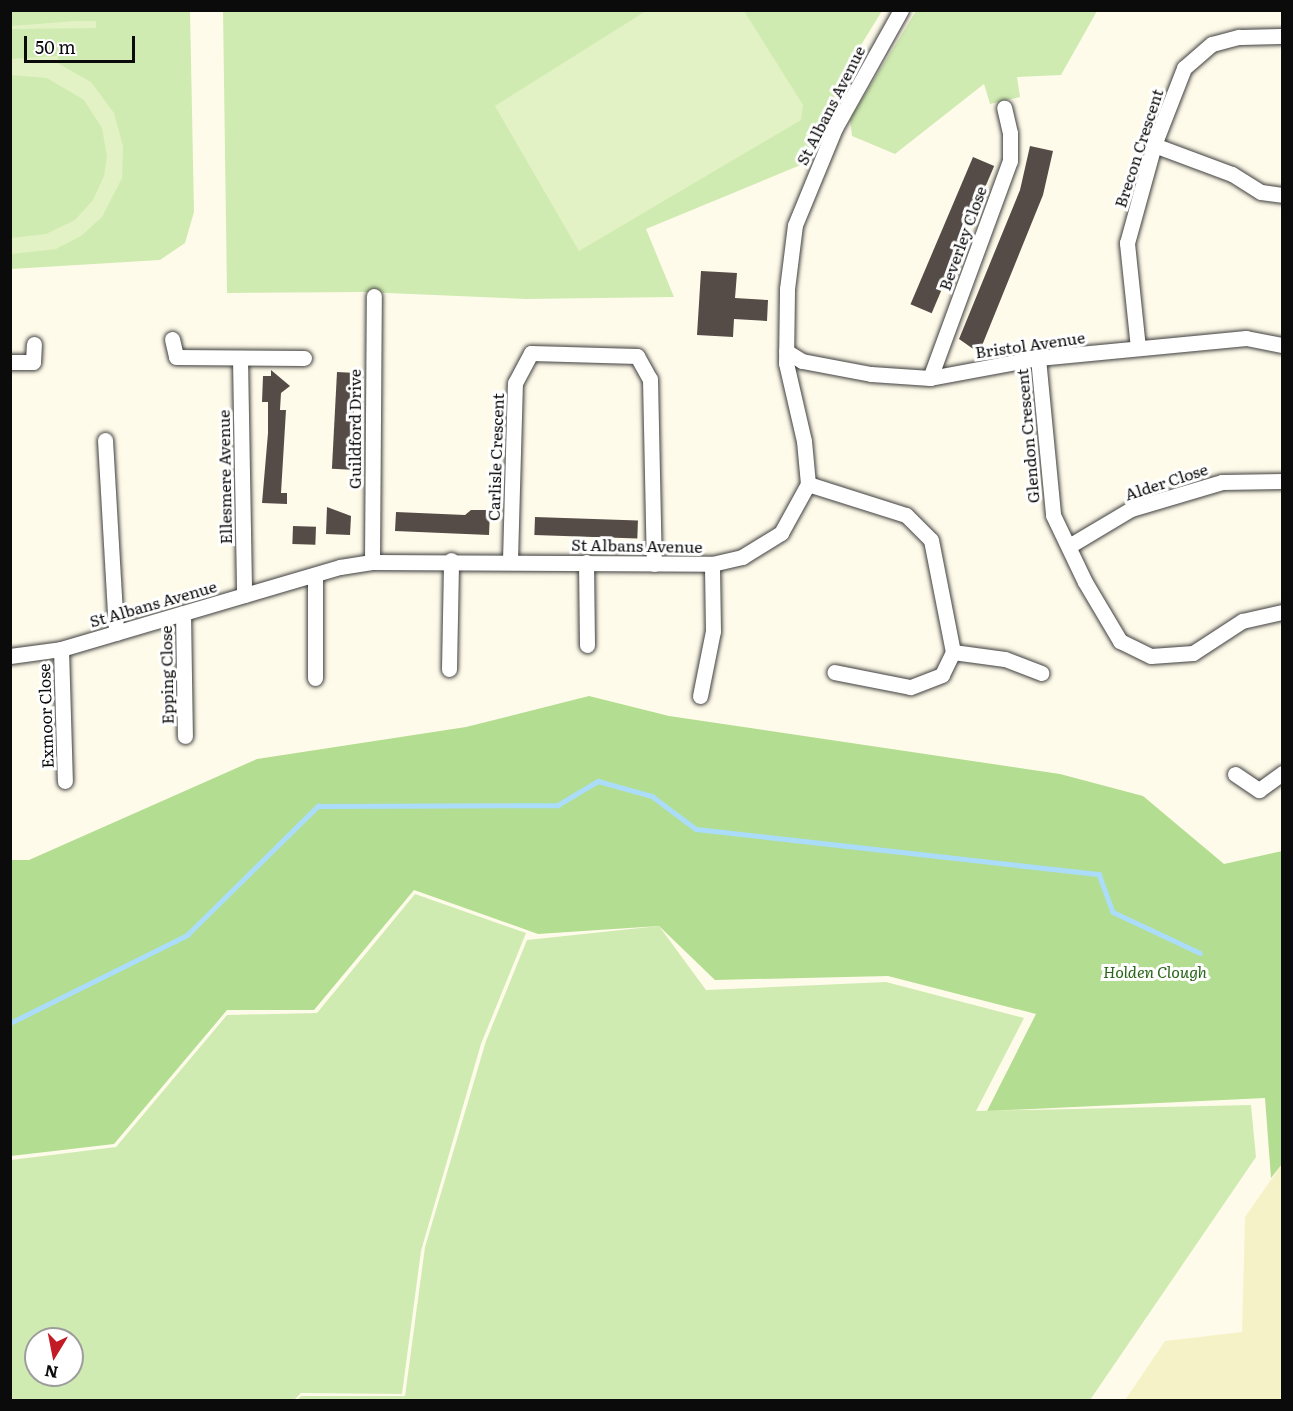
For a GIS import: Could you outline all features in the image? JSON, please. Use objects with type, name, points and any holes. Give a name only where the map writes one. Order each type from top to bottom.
[{"type":"street","name":"St Albans Avenue","points":[[10,656],[61,649],[315,575],[372,562],[510,560],[712,564],[742,557],[782,533],[808,484],[786,351],[787,289],[795,225],[835,128],[901,10]]},
{"type":"street","name":"Brecon Crescent","points":[[1138,348],[1126,243],[1154,145],[1184,68],[1197,53],[1212,44],[1239,38],[1282,36]]},
{"type":"street","name":"Beverley Close","points":[[930,378],[1010,161],[1010,133],[1004,108]]},
{"type":"street","points":[[1154,145],[1232,174],[1261,192],[1282,195]]},
{"type":"street","name":"Guildford Drive","points":[[372,562],[374,296]]},
{"type":"street","name":"Bristol Avenue","points":[[786,351],[802,361],[871,374],[930,378],[1038,358],[1138,348],[1246,338],[1282,345]]},
{"type":"street","points":[[172,339],[176,357],[304,358]]},
{"type":"street","points":[[10,362],[33,362],[34,344]]},
{"type":"street","name":"Carlisle Crescent","points":[[510,560],[515,383],[531,353],[637,356],[650,379],[654,564]]},
{"type":"street","name":"Ellesmere Avenue","points":[[240,358],[244,595]]},
{"type":"street","name":"Glendon Crescent","points":[[1038,358],[1053,515],[1085,582],[1120,641],[1151,656],[1193,652],[1242,621],[1282,612]]},
{"type":"street","points":[[105,440],[116,633]]},
{"type":"street","name":"Alder Close","points":[[1069,546],[1131,509],[1222,482],[1282,481]]},
{"type":"street","points":[[808,484],[906,515],[931,540],[953,652],[942,675],[910,687],[834,672]]},
{"type":"street","points":[[449,669],[450,560]]},
{"type":"street","points":[[586,562],[587,645]]},
{"type":"street","points":[[700,696],[713,631],[712,564]]},
{"type":"street","points":[[315,575],[315,678]]},
{"type":"street","name":"Epping Close","points":[[183,613],[185,736]]},
{"type":"street","name":"Exmoor Close","points":[[61,649],[65,781]]},
{"type":"street","points":[[953,652],[1005,659],[1041,673]]},
{"type":"street","points":[[1235,774],[1259,789],[1282,773]]},
{"type":"shaded area","points":[[1282,1164],[1282,1400],[1125,1400],[1165,1341],[1242,1332],[1245,1217]]},
{"type":"green space","points":[[11,11],[190,11],[194,212],[185,243],[160,260],[11,269]]},
{"type":"green space","points":[[223,11],[882,11],[853,58],[803,164],[646,229],[674,297],[526,299],[364,292],[227,293]]},
{"type":"green space","points":[[646,11],[744,11],[803,105],[801,120],[579,251],[495,106]]},
{"type":"green space","points":[[916,11],[1097,11],[1061,75],[1017,77],[1020,97],[990,104],[984,84],[895,154],[852,136],[850,119]]},
{"type":"green space","points":[[96,21],[96,28],[11,29],[11,26]]},
{"type":"green space","points":[[58,56],[59,64],[91,82],[114,113],[123,146],[122,178],[102,217],[81,236],[56,249],[11,254],[11,238],[46,234],[75,220],[93,200],[104,176],[107,156],[102,128],[84,100],[47,78],[11,75],[11,59]]},
{"type":"green space","name":"Holden Clough","points":[[589,696],[669,716],[1060,774],[1143,796],[1224,864],[1282,851],[1282,1164],[1271,1178],[1265,1098],[987,1111],[1036,1014],[888,976],[715,980],[659,926],[538,934],[414,890],[314,1010],[227,1010],[114,1144],[11,1156],[11,860],[29,860],[257,759],[466,727]]},
{"type":"green space","points":[[415,894],[526,933],[481,1044],[421,1251],[402,1394],[301,1393],[294,1400],[11,1400],[11,1160],[116,1147],[227,1015],[317,1013]]},
{"type":"green space","points":[[659,926],[706,990],[886,982],[1024,1018],[976,1111],[1251,1105],[1256,1157],[1090,1400],[297,1400],[301,1396],[405,1396],[425,1247],[486,1041],[527,940]]},
{"type":"building","points":[[1030,146],[1053,151],[1043,195],[979,353],[959,339],[1020,190]]},
{"type":"building","points":[[973,157],[994,166],[932,313],[910,304]]},
{"type":"building","points":[[701,271],[737,273],[735,298],[768,300],[767,321],[734,319],[733,337],[697,335]]},
{"type":"building","points":[[271,370],[290,386],[281,393],[280,410],[286,410],[281,493],[287,493],[287,504],[262,503],[268,433],[268,402],[262,402],[263,376],[271,376]]},
{"type":"building","points":[[337,372],[356,373],[351,470],[332,469]]},
{"type":"building","points":[[327,507],[351,516],[350,535],[326,534]]},
{"type":"building","points":[[471,510],[490,510],[489,535],[395,531],[396,512],[465,515]]},
{"type":"building","points":[[535,517],[638,521],[637,539],[534,535]]},
{"type":"building","points":[[293,526],[316,527],[315,545],[292,544]]},
{"type":"waterway","points":[[10,1023],[187,935],[318,806],[558,805],[598,781],[652,796],[696,829],[1099,874],[1113,912],[1200,953]]}]
